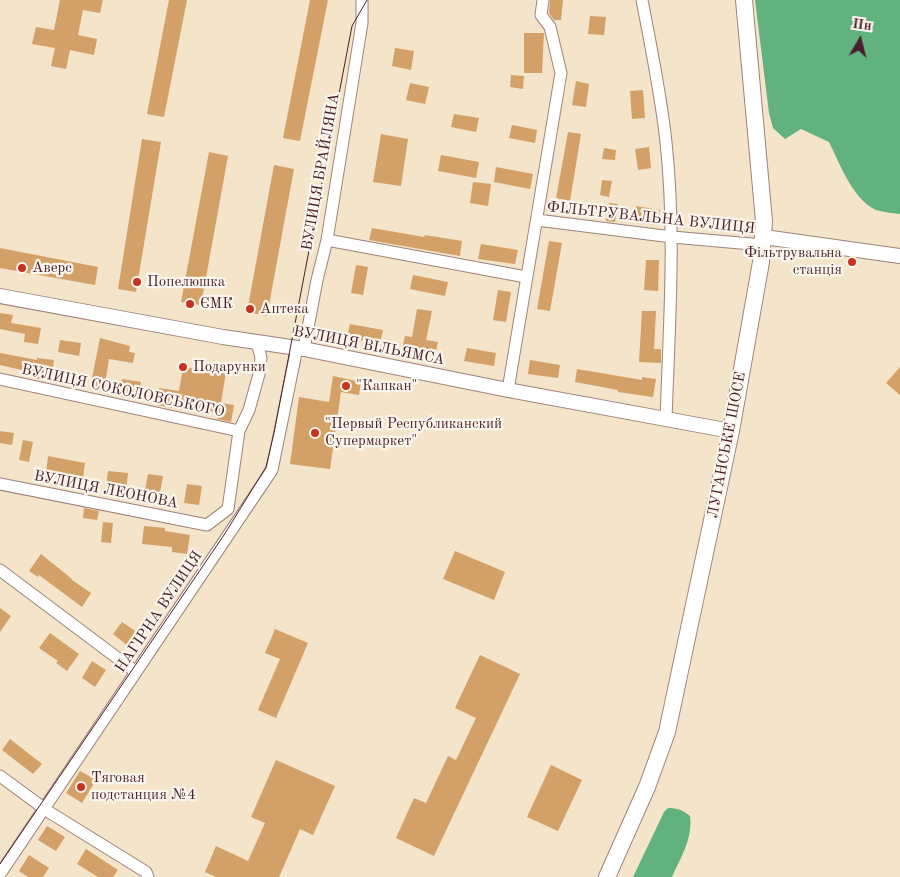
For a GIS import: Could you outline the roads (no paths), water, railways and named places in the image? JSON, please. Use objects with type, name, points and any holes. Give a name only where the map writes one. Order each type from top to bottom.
[{"type":"main road","name":"ЛУГАНСЬКЕ ШОСЕ","points":[[607,877],[647,788],[667,732],[731,431],[763,241],[764,221],[744,0]]},
{"type":"street","name":"ВУЛИЦЯ БРАЙЛЯНА","points":[[301,348],[327,240],[362,22],[362,0]]},
{"type":"street","name":"ФІЛЬТРУВАЛЬНА ВУЛИЦЯ","points":[[508,390],[561,73],[550,27],[541,16],[543,0]]},
{"type":"street","points":[[642,0],[667,143],[672,237],[666,420]]},
{"type":"street","name":"ФІЛЬТРУВАЛЬНА ВУЛИЦЯ","points":[[536,220],[672,237],[763,241]]},
{"type":"street","points":[[327,240],[526,277]]},
{"type":"street","points":[[763,241],[900,256]]},
{"type":"street","name":"ВУЛИЦЯ ВІЛЬЯМСА","points":[[0,296],[165,327],[301,348],[508,390],[731,431]]},
{"type":"street","points":[[239,432],[249,410],[259,374],[261,358],[257,342]]},
{"type":"street","name":"НАГІРНА ВУЛИЦЯ","points":[[0,874],[47,810],[136,672],[272,470],[301,348]]},
{"type":"street","name":"ВУЛИЦЯ СОКОЛОВСЬКОГО","points":[[0,379],[239,432]]},
{"type":"street","name":"ВУЛИЦЯ ЛЕОНОВА","points":[[0,484],[207,525],[228,510],[239,432]]},
{"type":"street","points":[[0,570],[136,672]]},
{"type":"street","points":[[0,776],[47,810],[146,872],[148,877]]},
{"type":"tram line","points":[[0,864],[224,535],[266,467],[352,26],[367,0]]},
{"type":"place","name":"Фільтрувальна станція","points":[[852,262]]},
{"type":"place","name":"Аверс","points":[[22,268]]},
{"type":"place","name":"Попелюшка","points":[[137,282]]},
{"type":"place","name":"ЄМК","points":[[190,304]]},
{"type":"place","name":"Аптека","points":[[250,309]]},
{"type":"place","name":"Подарунки","points":[[183,367]]},
{"type":"place","name":"\"Капкан\"","points":[[346,386]]},
{"type":"place","name":"\"Первый Республиканский Супермаркет\"","points":[[315,433]]},
{"type":"place","name":"Тяговая подстанция №4","points":[[81,787]]}]
